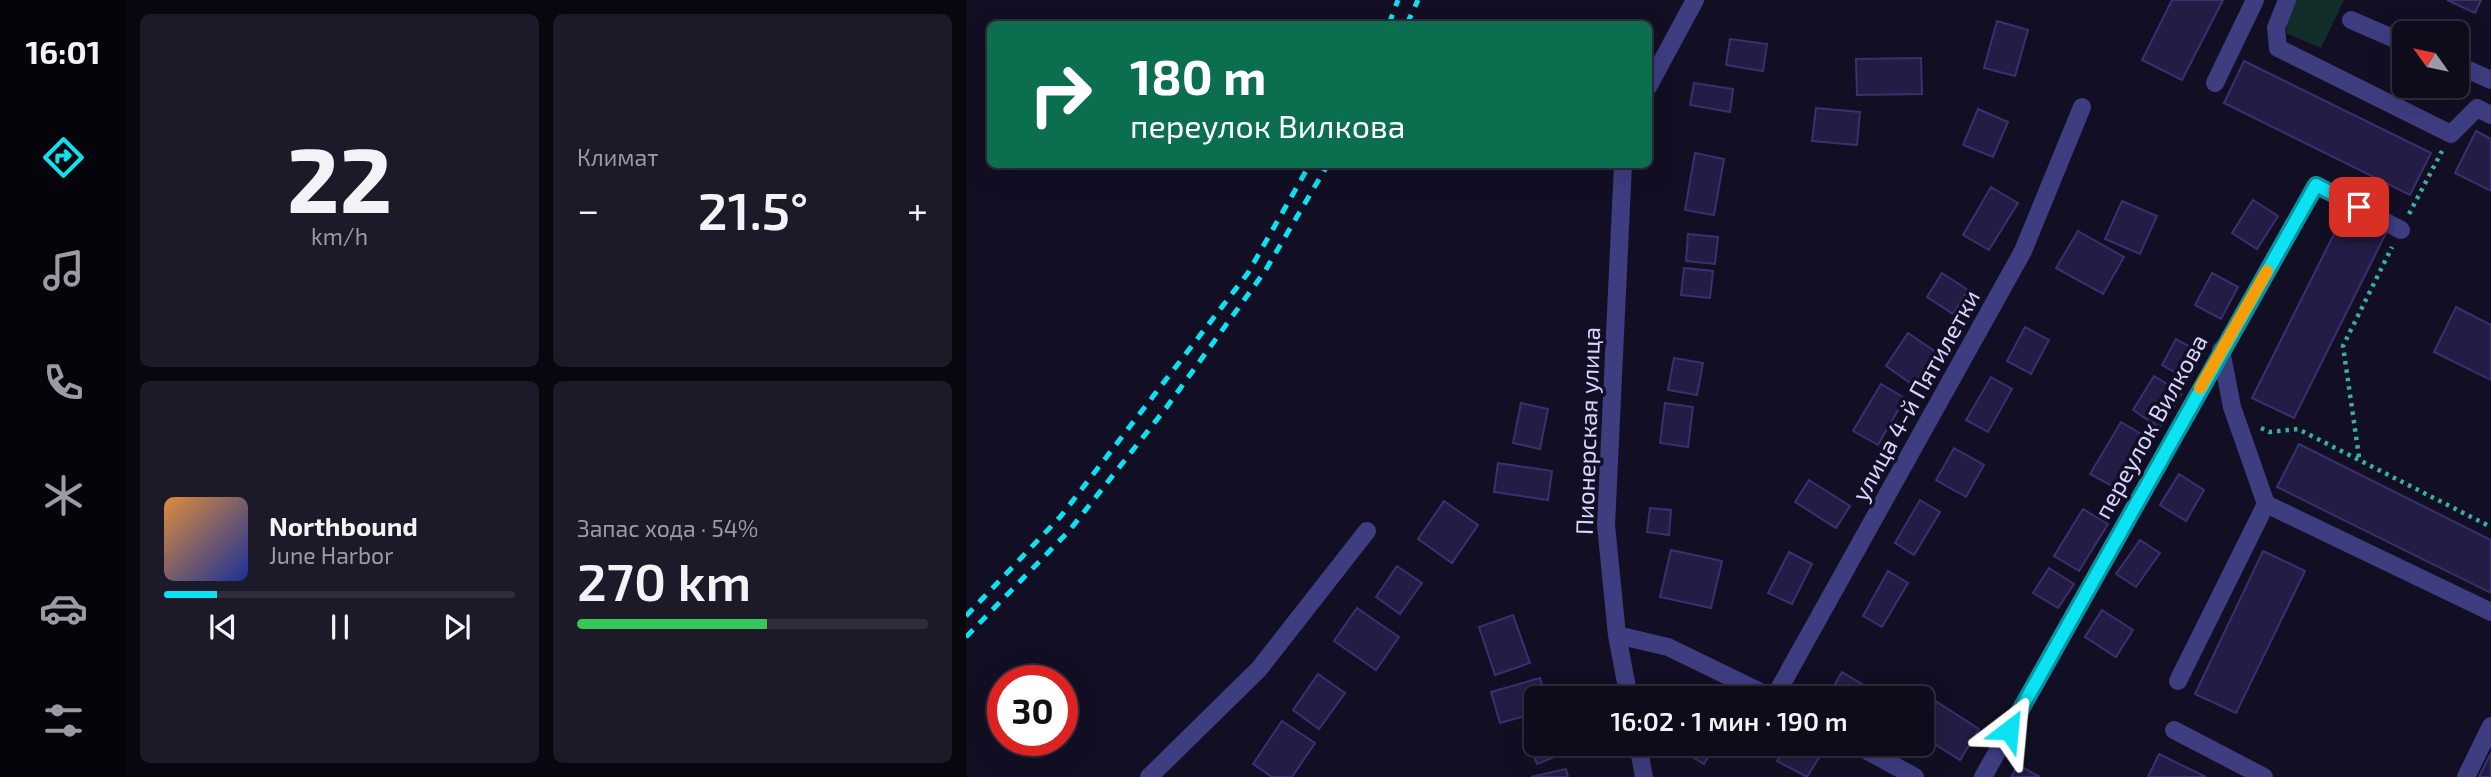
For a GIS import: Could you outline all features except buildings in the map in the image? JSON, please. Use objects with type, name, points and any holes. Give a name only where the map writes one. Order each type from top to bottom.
[{"type":"street","points":[[1652,80],[1695,0]]},
{"type":"street","points":[[2216,83],[2255,0]]},
{"type":"street","points":[[2287,0],[2276,28],[2278,48],[2451,134],[2484,111],[2491,82],[2469,71]]},
{"type":"street","points":[[2351,20],[2392,38]]},
{"type":"street","name":"улица 4-й Пятилетки","points":[[1780,686],[2023,251],[2082,107]]},
{"type":"street","name":"Пионерская улица","points":[[1623,168],[1606,525],[1617,635],[1627,686]]},
{"type":"street","name":"переулок Вилкова","points":[[1983,777],[2316,185],[2401,230]]},
{"type":"street","points":[[2221,350],[2235,416],[2266,504],[2491,612]]},
{"type":"street","points":[[2179,681],[2266,504]]},
{"type":"street","points":[[1149,777],[1259,669],[1367,531]]},
{"type":"street","points":[[1617,635],[1668,647],[1748,686]]},
{"type":"street","points":[[2466,777],[2491,726]]},
{"type":"street","points":[[2174,730],[2264,777]]},
{"type":"street","points":[[1640,756],[1644,777]]},
{"type":"street","points":[[1876,756],[1914,777]]},
{"type":"path","points":[[2359,457],[2343,346],[2451,134]]},
{"type":"path","points":[[2235,416],[2269,432],[2298,429],[2359,457],[2491,527]]},
{"type":"green space","points":[[2296,0],[2344,0],[2321,48],[2286,33],[2287,21]]},
{"type":"railway","points":[[1390,21],[1398,0]]},
{"type":"railway","points":[[1408,21],[1418,0]]},
{"type":"railway","points":[[966,616],[1061,516],[1248,273],[1308,168]]},
{"type":"railway","points":[[966,637],[1069,531],[1166,408],[1265,271],[1326,168]]},
{"type":"slow traffic","points":[[2200,388],[2267,271]]},
{"type":"route","points":[[2009,730],[2316,185],[2359,207]]}]
